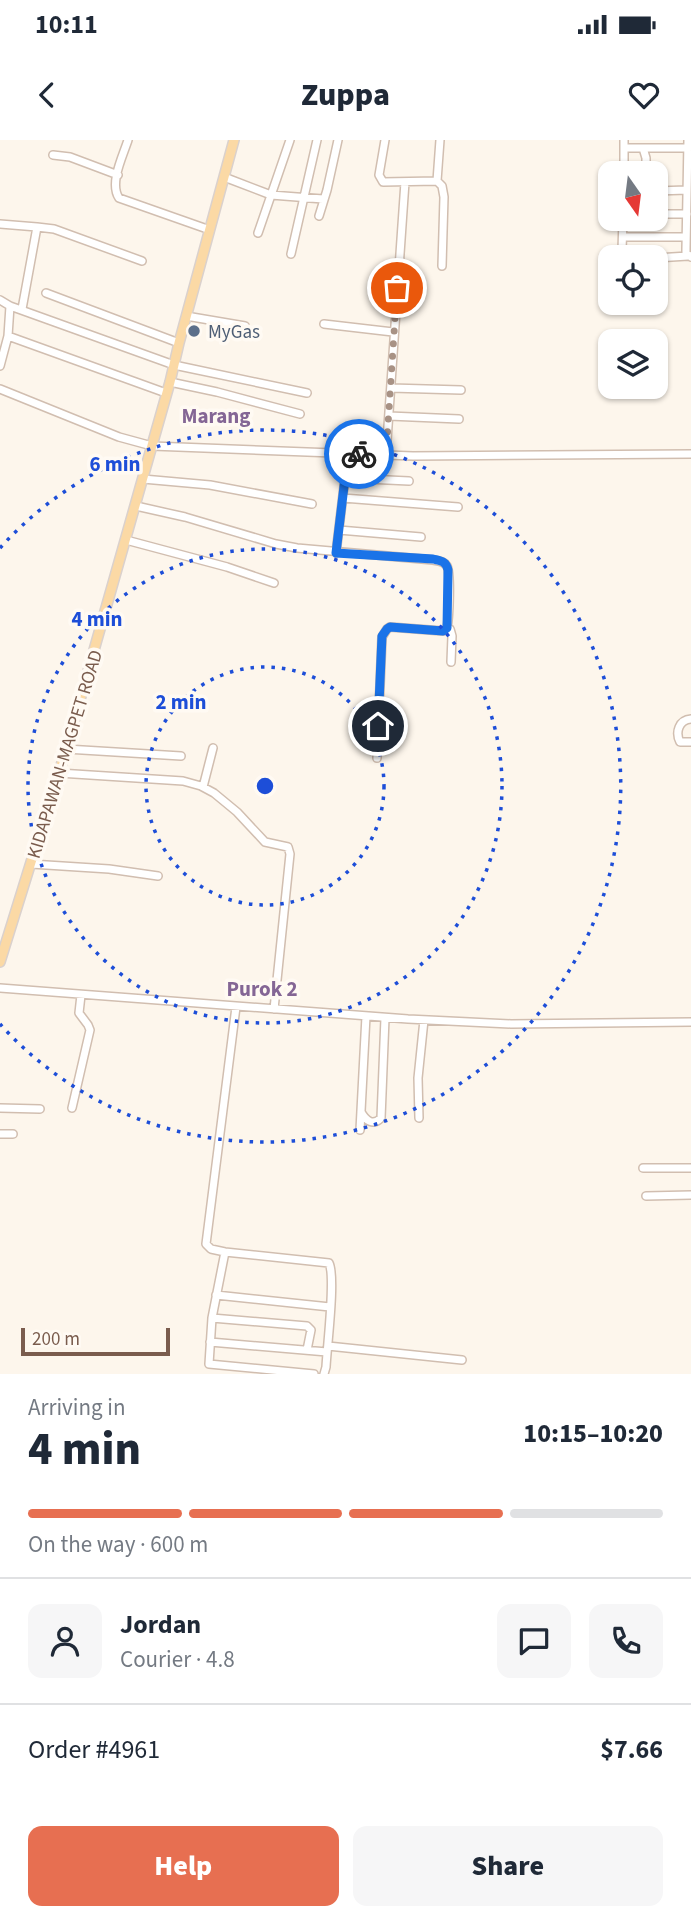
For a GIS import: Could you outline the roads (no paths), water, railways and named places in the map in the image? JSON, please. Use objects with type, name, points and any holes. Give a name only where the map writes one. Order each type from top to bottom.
[{"type":"main road","name":"KIDAPAWAN-MAGPET ROAD","points":[[0,962],[59,773],[136,506],[234,140]]},
{"type":"street","points":[[128,140],[115,186],[119,198],[210,230]]},
{"type":"street","points":[[258,233],[290,140]]},
{"type":"street","points":[[290,254],[317,140]]},
{"type":"street","points":[[319,216],[338,140]]},
{"type":"street","points":[[385,140],[379,175],[381,181],[437,181],[442,186],[442,267]]},
{"type":"street","points":[[437,181],[440,140]]},
{"type":"street","points":[[624,144],[643,148],[688,144],[690,164],[686,253],[690,256]]},
{"type":"street","points":[[643,148],[646,161]]},
{"type":"street","points":[[53,155],[70,157],[118,175]]},
{"type":"street","points":[[224,177],[271,195],[323,199]]},
{"type":"street","points":[[386,455],[405,182]]},
{"type":"street","points":[[668,191],[687,190]]},
{"type":"street","points":[[668,214],[687,214]]},
{"type":"street","points":[[0,223],[54,229],[142,261]]},
{"type":"street","points":[[22,309],[37,227]]},
{"type":"street","points":[[622,245],[623,231]]},
{"type":"street","points":[[623,237],[686,237]]},
{"type":"street","points":[[668,257],[690,256]]},
{"type":"street","points":[[46,293],[178,343]]},
{"type":"street","points":[[0,300],[10,306],[174,365],[307,393]]},
{"type":"street","points":[[0,366],[8,336],[10,306]]},
{"type":"street","points":[[186,316],[246,326]]},
{"type":"street","points":[[324,324],[393,332]]},
{"type":"street","points":[[8,336],[166,393]]},
{"type":"street","points":[[170,382],[300,414]]},
{"type":"street","points":[[391,388],[461,390]]},
{"type":"street","points":[[0,389],[119,437],[152,446],[386,455],[691,454]]},
{"type":"street","points":[[389,416],[458,419]]},
{"type":"street","points":[[336,553],[348,453]]},
{"type":"street","points":[[345,478],[409,481]]},
{"type":"street","points":[[143,479],[210,485],[312,504]]},
{"type":"street","points":[[343,498],[458,506]]},
{"type":"street","points":[[136,506],[276,544],[336,553],[443,562],[447,565],[449,576],[447,628],[452,636],[452,662]]},
{"type":"street","points":[[339,530],[421,537]]},
{"type":"street","points":[[126,540],[227,567],[274,583]]},
{"type":"street","points":[[377,758],[384,632],[394,627],[443,631],[447,628]]},
{"type":"street","points":[[691,719],[681,723],[678,736],[680,742],[691,742]]},
{"type":"street","points":[[203,787],[214,748]]},
{"type":"street","points":[[66,749],[181,755]]},
{"type":"street","points":[[59,773],[183,781],[203,787],[229,804],[265,842],[285,846],[289,850],[274,1009]]},
{"type":"street","points":[[31,864],[109,869],[158,876]]},
{"type":"street","points":[[0,988],[424,1020],[511,1024],[691,1022]]},
{"type":"street","points":[[72,1108],[90,1030],[79,1013],[81,995]]},
{"type":"street","points":[[236,1007],[206,1242],[208,1248],[225,1252],[327,1261],[332,1268],[324,1374]]},
{"type":"street","points":[[360,1130],[366,1016]]},
{"type":"street","points":[[361,1112],[364,1118],[371,1122],[381,1118],[386,1018]]},
{"type":"street","points":[[419,1118],[418,1078],[424,1020]]},
{"type":"street","points":[[0,1108],[40,1109]]},
{"type":"street","points":[[0,1134],[13,1134]]},
{"type":"street","points":[[643,1168],[691,1168]]},
{"type":"street","points":[[646,1196],[691,1195]]},
{"type":"street","points":[[225,1252],[212,1318],[208,1362],[211,1366],[314,1374]]},
{"type":"street","points":[[216,1295],[330,1307]]},
{"type":"street","points":[[212,1318],[307,1326],[311,1330],[307,1350]]},
{"type":"street","points":[[210,1342],[462,1360]]},
{"type":"place","name":"MyGas","points":[[194,331]]},
{"type":"district","name":"Marang","points":[[216,416]]},
{"type":"district","name":"Purok 2","points":[[262,989]]}]
